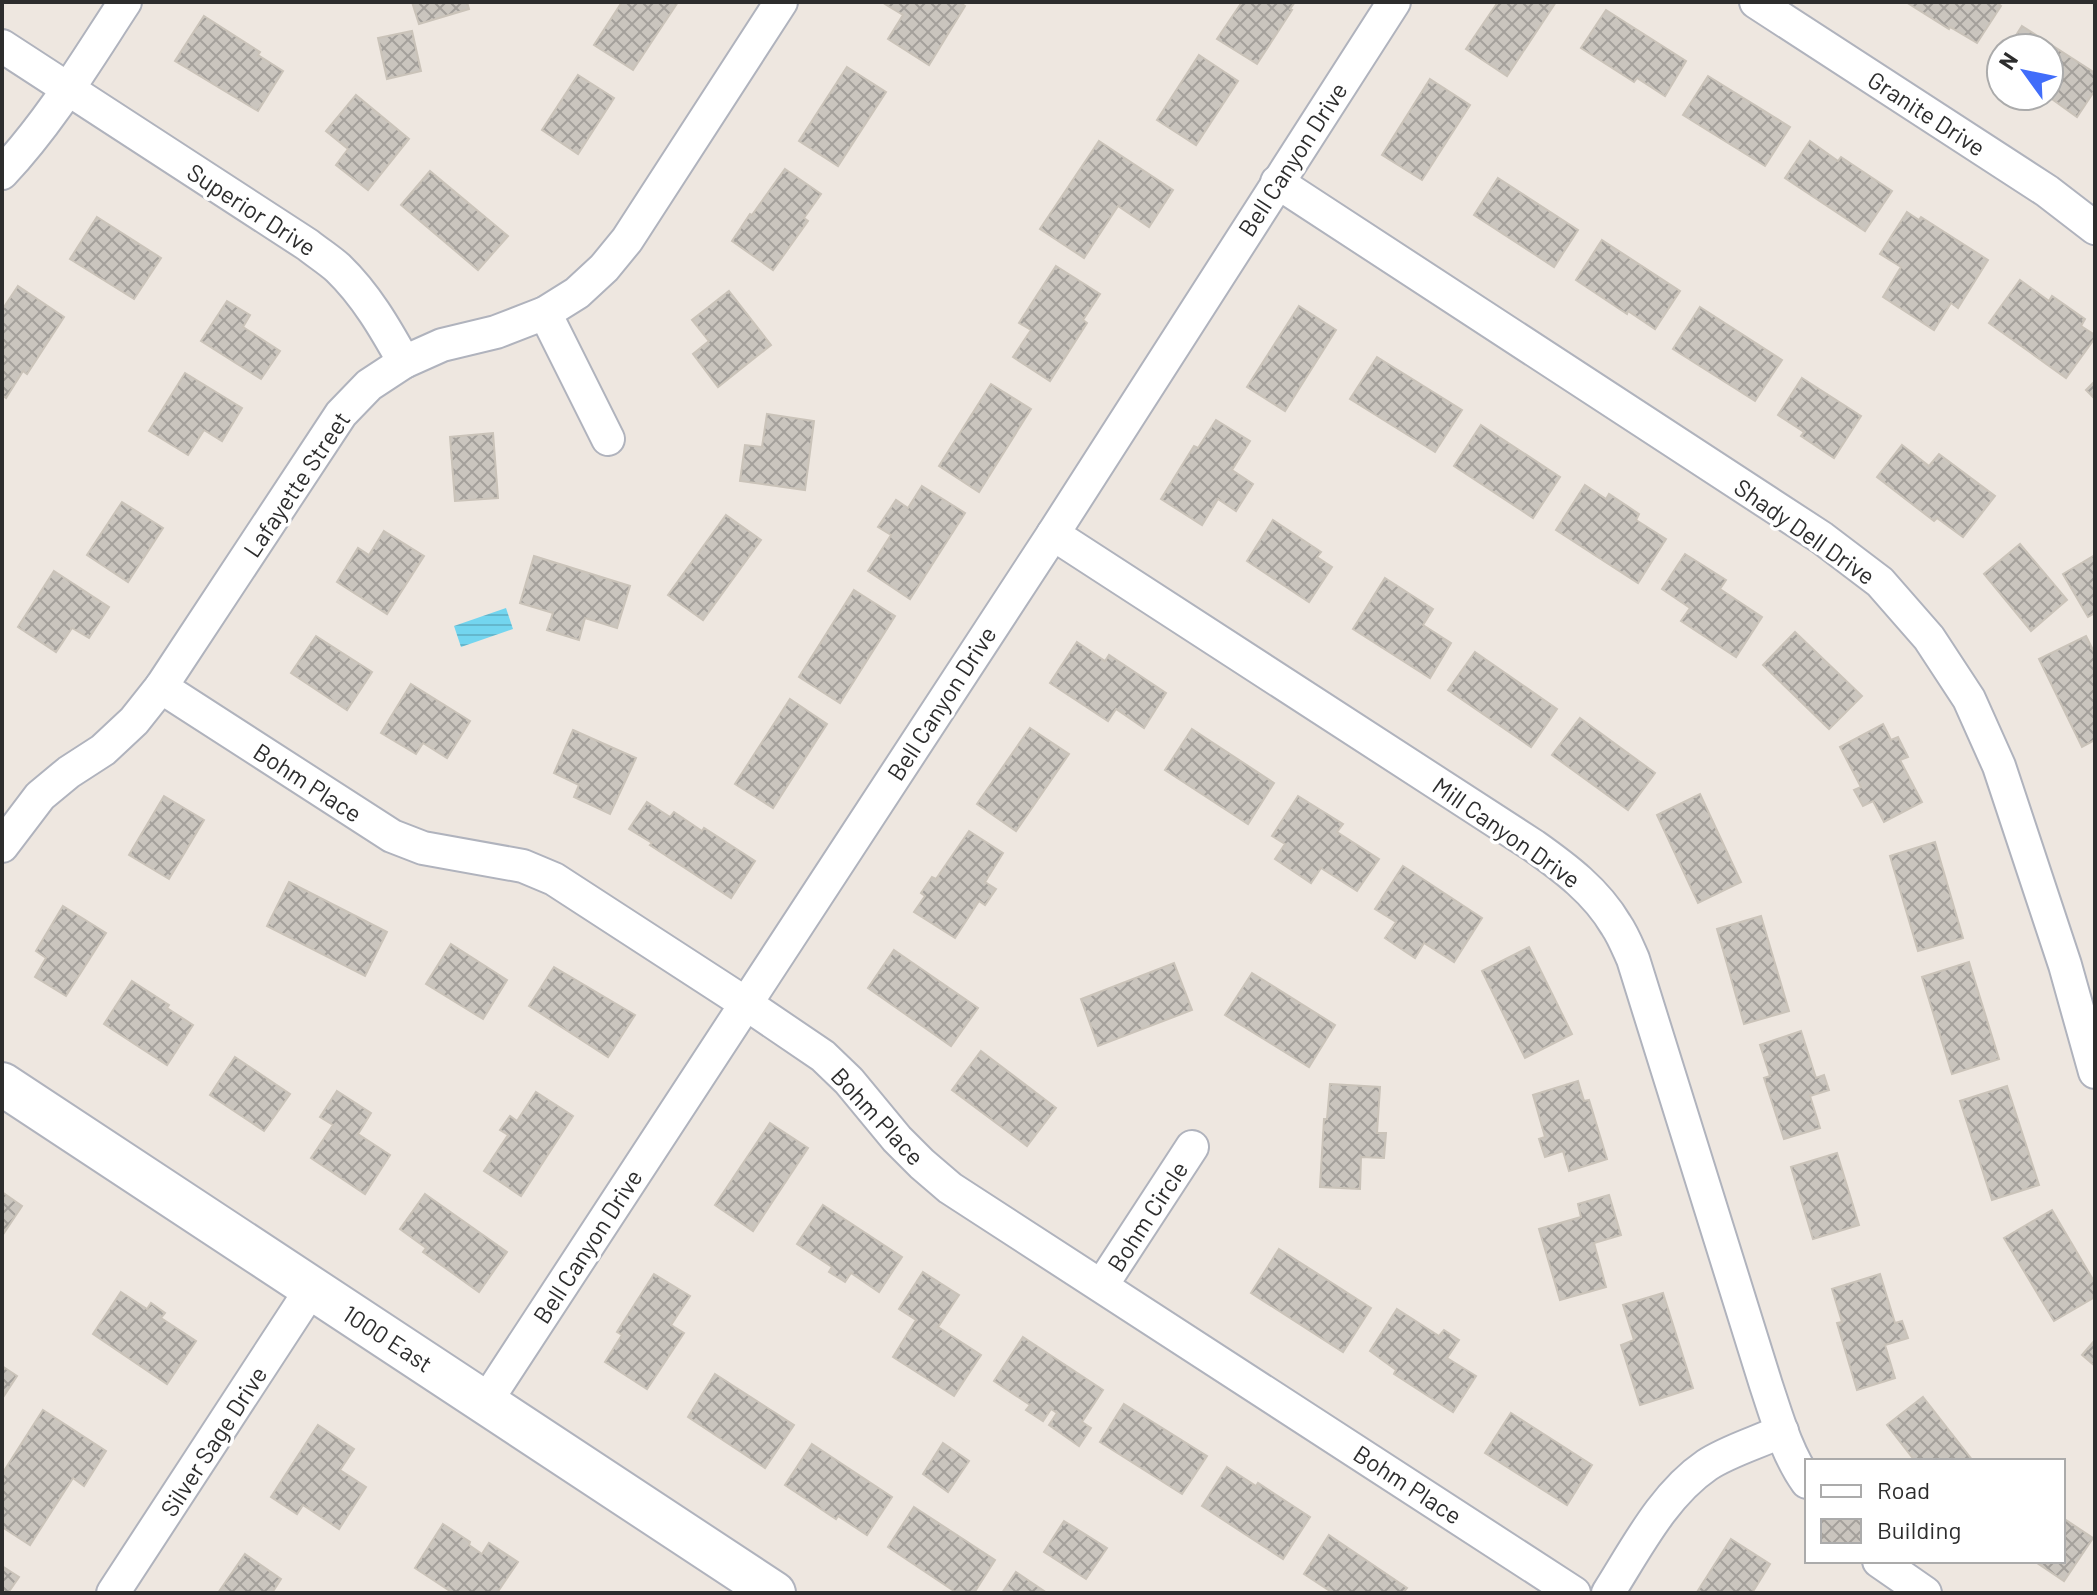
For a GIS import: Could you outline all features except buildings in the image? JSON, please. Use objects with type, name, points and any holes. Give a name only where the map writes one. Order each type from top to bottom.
[{"type":"street","points":[[2,173],[20,154],[68,89],[125,2]]},
{"type":"street","name":"Lafayette Street","points":[[2,846],[40,796],[103,750],[134,721],[161,687],[341,414],[369,385],[404,362],[442,345],[496,332],[545,313],[577,293],[604,268],[627,240],[781,2]]},
{"type":"street","name":"Bell Canyon Drive","points":[[485,1403],[1053,534],[1394,2]]},
{"type":"street","name":"Granite Drive","points":[[1756,2],[2047,191],[2095,228]]},
{"type":"street","name":"Superior Drive","points":[[2,46],[337,266],[361,292],[404,362]]},
{"type":"street","name":"Shady Dell Drive","points":[[1277,182],[1822,538],[1880,582],[1929,638],[1969,699],[1999,766],[2065,965],[2095,1072]]},
{"type":"street","points":[[545,313],[608,439]]},
{"type":"street","name":"Mill Canyon Drive","points":[[1053,534],[1534,846],[1565,868],[1593,894],[1616,925],[1633,959],[1782,1431],[1805,1479]]},
{"type":"street","name":"Bohm Place","points":[[161,687],[392,836],[423,848],[523,866],[554,879],[823,1056],[849,1081],[913,1156],[950,1188],[1574,1593]]},
{"type":"street","name":"1000 East","points":[[2,1084],[774,1593]]},
{"type":"street","name":"Bohm Circle","points":[[1102,1285],[1192,1147]]},
{"type":"street","name":"Silver Sage Drive","points":[[113,1593],[312,1288]]},
{"type":"street","points":[[1608,1593],[1683,1484],[1709,1463],[1782,1431]]},
{"type":"street","points":[[1881,1563],[1925,1593]]},
{"type":"water","points":[[506,608],[513,629],[461,647],[454,626]]}]
